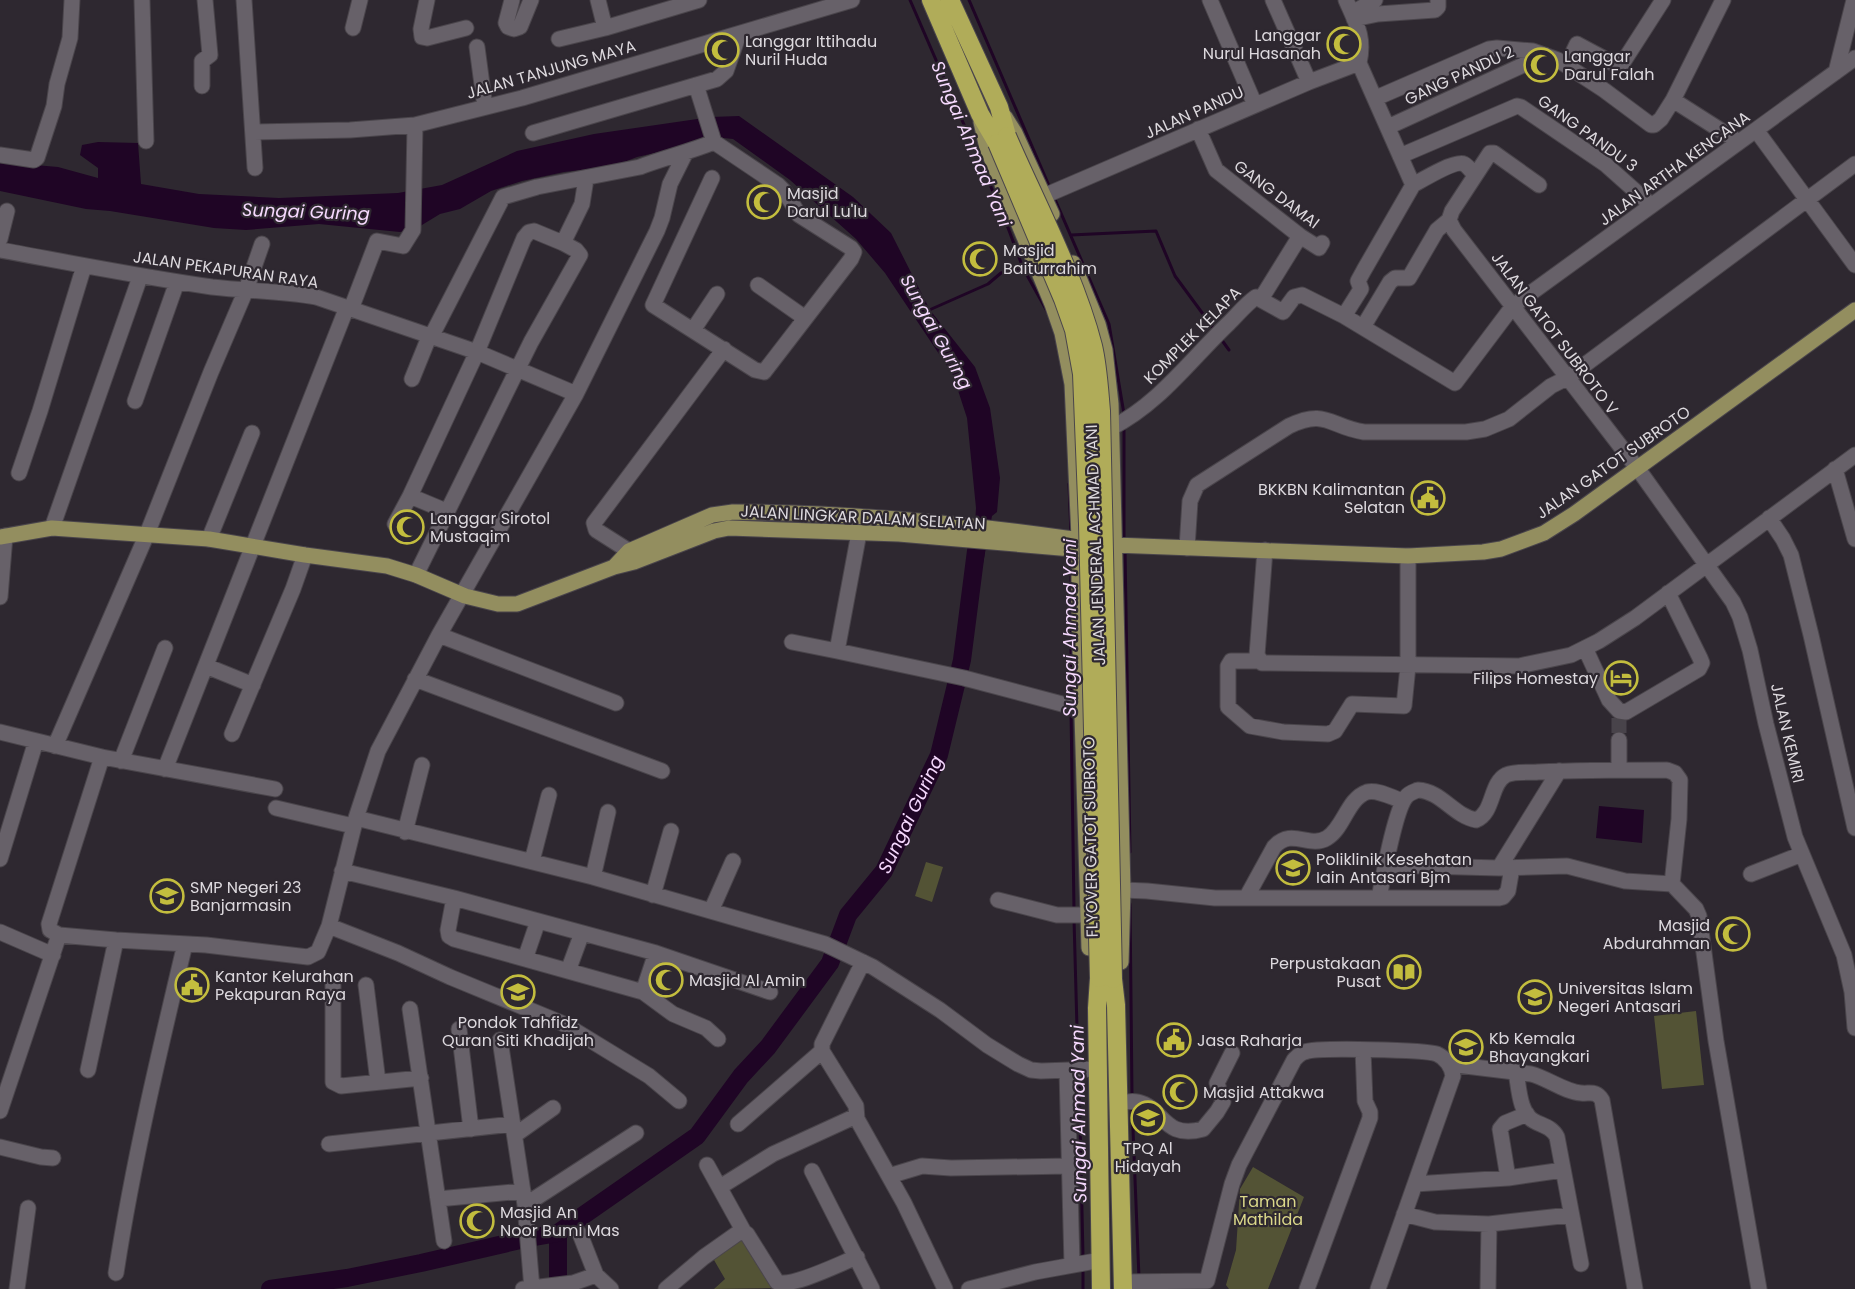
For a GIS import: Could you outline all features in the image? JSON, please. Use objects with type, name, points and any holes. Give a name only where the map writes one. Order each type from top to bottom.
[{"type":"highway","name":"JALAN JENDERAL ACHMAD YANI","points":[[931,0],[951,25],[999,106],[1002,140]]},
{"type":"highway","name":"JALAN JENDERAL ACHMAD YANI","points":[[950,0],[951,25],[980,114],[1002,140]]},
{"type":"highway","name":"FLYOVER GATOT SUBROTO","points":[[1002,140],[1076,294],[1093,348],[1097,372],[1101,411],[1106,979]]},
{"type":"highway","name":"JALAN JENDERAL ACHMAD YANI","points":[[1101,1289],[1093,1070],[1097,1004],[1106,979]]},
{"type":"highway","name":"JALAN JENDERAL ACHMAD YANI","points":[[1106,979],[1116,1005],[1127,1102],[1129,1284]]},
{"type":"main road","name":"JALAN JENDERAL ACHMAD YANI","points":[[999,106],[1050,194],[1098,324],[1105,350],[1111,404],[1120,423],[1112,471],[1127,546],[1117,615],[1125,890],[1120,979],[1116,1005]]},
{"type":"main road","name":"JALAN JENDERAL ACHMAD YANI","points":[[980,114],[987,148],[1062,333],[1072,384],[1076,468],[1070,543],[1079,615],[1073,705],[1088,915],[1090,978],[1097,1004]]},
{"type":"main road","name":"JALAN GATOT SUBROTO","points":[[1127,546],[1408,556],[1501,549],[1544,533],[1638,469],[1801,347],[1855,310]]},
{"type":"main road","points":[[1076,468],[1087,501],[1097,506],[1105,500],[1112,471]]},
{"type":"main road","name":"JALAN LINGKAR DALAM SELATAN","points":[[631,557],[712,515],[733,512],[899,519],[971,533]]},
{"type":"main road","points":[[3,536],[52,528],[209,538],[305,555],[387,566],[416,575],[462,595],[498,604],[517,604],[614,567],[631,557]]},
{"type":"main road","name":"JALAN LINGKAR DALAM SELATAN","points":[[631,557],[729,528],[859,533],[971,533],[1127,546]]},
{"type":"main road","points":[[1079,615],[1089,594],[1097,590],[1105,593],[1117,615]]},
{"type":"street","points":[[0,155],[34,160],[37,158],[54,106],[57,84],[70,38],[72,0]]},
{"type":"street","points":[[142,0],[146,141]]},
{"type":"street","points":[[202,86],[202,61],[210,55],[205,0]]},
{"type":"street","points":[[244,0],[255,168]]},
{"type":"street","points":[[353,28],[360,0]]},
{"type":"street","points":[[428,0],[421,29],[422,37],[427,38],[466,28]]},
{"type":"street","points":[[512,0],[506,25],[514,29],[520,27],[531,0]]},
{"type":"street","points":[[598,0],[605,28]]},
{"type":"street","points":[[559,39],[699,0]]},
{"type":"street","name":"JALAN TANJUNG MAYA","points":[[253,132],[350,130],[415,125],[485,107],[852,0]]},
{"type":"street","points":[[1210,0],[1256,105]]},
{"type":"street","points":[[1273,0],[1309,82]]},
{"type":"street","points":[[1351,11],[1375,0]]},
{"type":"street","points":[[1351,11],[1378,14],[1435,10],[1438,7],[1438,0]]},
{"type":"street","points":[[1567,65],[1577,44],[1620,67],[1663,0]]},
{"type":"street","points":[[1376,98],[1494,48],[1533,51],[1567,65],[1654,125],[1673,100],[1723,0]]},
{"type":"street","points":[[1836,72],[1854,0]]},
{"type":"street","points":[[1351,11],[1362,44],[1359,63],[1413,185]]},
{"type":"street","points":[[533,133],[717,79],[724,74],[739,34]]},
{"type":"street","points":[[477,47],[485,107]]},
{"type":"street","name":"GANG PANDU 2","points":[[1388,127],[1545,55]]},
{"type":"street","name":"JALAN ARTHA KENCANA","points":[[1363,327],[1455,383],[1513,306],[1855,58]]},
{"type":"street","name":"JALAN PANDU","points":[[1050,194],[1198,129],[1359,63]]},
{"type":"street","points":[[696,85],[711,134],[782,188],[799,215],[853,250],[854,255],[851,260],[764,372],[755,370],[652,303],[712,178]]},
{"type":"street","points":[[1673,100],[1739,142]]},
{"type":"street","name":"GANG PANDU 3","points":[[1400,156],[1517,106],[1605,164],[1651,205]]},
{"type":"street","points":[[165,769],[377,241],[403,246],[414,230],[415,125]]},
{"type":"street","name":"GANG DAMAI","points":[[1198,129],[1216,170],[1300,236],[1319,248],[1322,243]]},
{"type":"street","points":[[1756,130],[1855,265]]},
{"type":"street","points":[[412,379],[430,337],[503,197],[537,187],[640,167],[685,154],[711,134]]},
{"type":"street","points":[[1475,175],[1461,163],[1413,185],[1358,281],[1361,289],[1344,316],[1363,327],[1390,282],[1395,278],[1409,278],[1437,230],[1449,218],[1487,156],[1492,153],[1539,185]]},
{"type":"street","points":[[102,757],[49,924],[51,930],[59,935],[206,945],[308,957],[318,952],[329,926],[355,822],[378,751],[439,635],[576,394],[657,231],[670,184],[685,154]]},
{"type":"street","points":[[1186,548],[1190,501],[1197,485],[1301,420],[1323,418],[1349,429],[1364,432],[1475,430],[1491,427],[1509,419],[1855,164]]},
{"type":"street","points":[[563,243],[582,204],[586,179]]},
{"type":"street","points":[[0,248],[6,212]]},
{"type":"street","name":"JALAN GATOT SUBROTO V","points":[[1449,218],[1454,230],[1638,469]]},
{"type":"street","points":[[395,524],[477,352],[526,235],[534,231],[576,250],[580,255],[545,315],[416,575]]},
{"type":"street","points":[[1261,299],[1300,236]]},
{"type":"street","points":[[55,746],[147,534],[246,290],[262,244]]},
{"type":"street","name":"JALAN PEKAPURAN RAYA","points":[[0,248],[140,277],[298,294],[349,308],[477,352],[576,394]]},
{"type":"street","points":[[19,473],[84,266]]},
{"type":"street","points":[[52,528],[140,277]]},
{"type":"street","points":[[135,401],[177,282]]},
{"type":"street","points":[[758,285],[805,318]]},
{"type":"street","points":[[693,330],[717,294]]},
{"type":"street","name":"KOMPLEK KELAPA","points":[[1120,423],[1173,381],[1253,298],[1261,299],[1283,312],[1297,294],[1344,316]]},
{"type":"street","points":[[631,557],[596,530],[594,524],[724,349]]},
{"type":"street","points":[[209,538],[252,434]]},
{"type":"street","points":[[1408,556],[1408,666],[1404,706],[1352,704],[1332,733],[1295,733],[1250,726],[1228,707],[1229,663],[1232,660],[1259,661],[1267,664],[1408,666],[1519,666],[1557,659],[1585,648],[1635,618],[1855,455]]},
{"type":"street","name":"JALAN KEMIRI","points":[[1638,469],[1727,591],[1740,617],[1757,680],[1779,782],[1795,837],[1849,954],[1855,1028]]},
{"type":"street","points":[[1836,469],[1855,538]]},
{"type":"street","points":[[410,496],[447,511]]},
{"type":"street","points":[[1769,518],[1784,539],[1791,555],[1855,828]]},
{"type":"street","points":[[837,651],[859,533]]},
{"type":"street","points":[[0,597],[3,536]]},
{"type":"street","points":[[1259,661],[1257,655],[1265,550]]},
{"type":"street","points":[[232,734],[305,555]]},
{"type":"street","points":[[1585,648],[1609,700],[1619,715],[1701,666],[1700,658],[1668,593]]},
{"type":"street","points":[[439,635],[616,703]]},
{"type":"street","points":[[792,642],[964,678],[1073,705]]},
{"type":"street","points":[[121,761],[165,648]]},
{"type":"street","points":[[206,666],[253,685]]},
{"type":"street","points":[[415,679],[662,771]]},
{"type":"street","points":[[0,732],[121,761],[275,789]]},
{"type":"street","points":[[1619,740],[1619,770]]},
{"type":"street","points":[[0,859],[36,741]]},
{"type":"street","points":[[405,832],[422,765]]},
{"type":"street","points":[[1379,898],[1394,828],[1403,801],[1410,793],[1424,790],[1468,817],[1479,819],[1504,776],[1559,771],[1667,770],[1678,776],[1680,780],[1679,819],[1672,884]]},
{"type":"street","points":[[1125,890],[1215,898],[1503,897],[1508,891],[1505,868],[1559,771]]},
{"type":"street","points":[[1246,898],[1274,847],[1280,841],[1289,838],[1318,841],[1329,838],[1352,805],[1365,793],[1373,791],[1403,801]]},
{"type":"street","points":[[532,861],[549,795]]},
{"type":"street","points":[[276,808],[405,832],[532,861],[825,944],[863,962],[940,1010],[987,1045],[1018,1064],[1031,1070],[1093,1070]]},
{"type":"street","points":[[593,877],[608,812]]},
{"type":"street","points":[[653,894],[671,831]]},
{"type":"street","points":[[1751,874],[1802,854]]},
{"type":"street","points":[[711,911],[733,861]]},
{"type":"street","points":[[1386,865],[1505,868],[1568,866],[1625,881],[1672,884],[1696,909],[1699,916],[1716,1041],[1759,1289]]},
{"type":"street","points":[[342,871],[454,898],[656,953],[770,992]]},
{"type":"street","points":[[454,898],[448,930],[449,936],[454,939],[643,992],[673,1014],[706,1029],[718,1039]]},
{"type":"street","points":[[998,900],[1057,915],[1088,915]]},
{"type":"street","points":[[525,959],[538,921]]},
{"type":"street","points":[[329,926],[564,1024],[649,1076],[680,1101]]},
{"type":"street","points":[[0,932],[53,955]]},
{"type":"street","points":[[568,971],[582,933]]},
{"type":"street","points":[[0,1111],[59,935]]},
{"type":"street","points":[[88,1070],[116,940]]},
{"type":"street","points":[[116,1273],[136,1162],[185,944]]},
{"type":"street","points":[[643,992],[656,953]]},
{"type":"street","points":[[863,962],[822,1044],[822,1050],[856,1106],[856,1116],[889,1176],[945,1289]]},
{"type":"street","points":[[333,983],[333,1082],[341,1086],[421,1078]]},
{"type":"street","points":[[366,985],[378,1082]]},
{"type":"street","points":[[410,1009],[444,1241]]},
{"type":"street","points":[[459,1029],[471,1129]]},
{"type":"street","points":[[500,1041],[524,1198],[529,1288],[566,1285],[596,1275]]},
{"type":"street","points":[[738,1124],[822,1050]]},
{"type":"street","points":[[1307,1289],[1370,1118],[1365,1101],[1363,1050]]},
{"type":"street","points":[[1129,1284],[1210,1285],[1232,1184],[1239,1165],[1294,1060],[1304,1052],[1363,1050],[1430,1053],[1442,1057],[1449,1064],[1453,1076],[1378,1289]]},
{"type":"street","points":[[1127,1102],[1151,1110],[1169,1126],[1182,1132],[1203,1129],[1222,1102],[1217,1083],[1232,1053]]},
{"type":"street","points":[[1449,1064],[1543,1077],[1574,1091],[1593,1092],[1600,1095],[1635,1289]]},
{"type":"street","points":[[1069,1071],[1072,1265]]},
{"type":"street","points":[[1516,1072],[1524,1110],[1534,1121],[1554,1132],[1557,1137],[1581,1264]]},
{"type":"street","points":[[329,1144],[471,1129],[514,1129],[553,1108]]},
{"type":"street","points":[[1508,1178],[1500,1129],[1505,1124],[1527,1114]]},
{"type":"street","points":[[720,1187],[773,1154],[793,1147],[856,1116]]},
{"type":"street","points":[[438,1199],[524,1198],[636,1133]]},
{"type":"street","points":[[0,1147],[52,1158]]},
{"type":"street","points":[[707,1165],[744,1232],[777,1282],[784,1284],[814,1282],[857,1257]]},
{"type":"street","points":[[889,1176],[922,1166],[951,1168],[1069,1166]]},
{"type":"street","points":[[1415,1184],[1508,1178],[1563,1170]]},
{"type":"street","points":[[812,1171],[872,1289]]},
{"type":"street","points":[[18,1289],[28,1208]]},
{"type":"street","points":[[1404,1214],[1435,1222],[1489,1224],[1570,1215]]},
{"type":"street","points":[[1488,1289],[1489,1224]]},
{"type":"street","points":[[666,1289],[704,1257],[738,1233],[744,1232]]},
{"type":"street","points":[[580,1234],[596,1275],[612,1289]]},
{"type":"street","points":[[969,1289],[1035,1272],[1101,1260]]},
{"type":"green space","points":[[926,862],[943,867],[932,902],[915,896]]},
{"type":"green space","points":[[1696,1011],[1704,1085],[1662,1089],[1654,1016]]},
{"type":"green space","name":"Taman Mathilda","points":[[1253,1167],[1304,1197],[1268,1289],[1229,1289],[1226,1285],[1236,1250],[1240,1189]]},
{"type":"green space","points":[[741,1235],[775,1288],[714,1289],[725,1279],[714,1260]]},
{"type":"water","points":[[739,116],[853,197],[891,233],[930,310],[975,367],[990,408],[1000,478],[997,512],[992,516],[981,574],[972,575],[976,508],[967,418],[953,375],[885,273],[856,239],[790,180],[733,139],[714,137],[637,157],[614,166],[564,172],[522,181],[491,191],[460,209],[440,214],[417,228],[400,232],[319,224],[246,230],[214,228],[86,209],[0,191],[0,162],[58,167],[98,178],[98,168],[80,155],[82,145],[98,142],[138,143],[141,184],[199,194],[279,198],[398,193],[442,185],[517,151],[594,134],[711,117]]},
{"type":"water","points":[[1599,806],[1644,810],[1642,843],[1596,838]]},
{"type":"waterway","name":"Sungai Ahmad Yani","points":[[910,0],[1004,217],[1023,268],[1048,313]]},
{"type":"waterway","name":"Sungai Ahmad Yani","points":[[969,0],[1050,188]]},
{"type":"waterway","name":"Sungai Ahmad Yani","points":[[1054,197],[1109,324],[1124,414]]},
{"type":"waterway","points":[[1071,235],[1156,231],[1175,276],[1214,329]]},
{"type":"waterway","points":[[927,311],[988,284],[1001,273],[1023,268]]},
{"type":"waterway","points":[[1221,339],[1229,350]]},
{"type":"waterway","name":"Sungai Ahmad Yani","points":[[1124,427],[1124,540]]},
{"type":"waterway","name":"Sungai Ahmad Yani","points":[[1069,484],[1071,534]]},
{"type":"waterway","name":"Sungai Ahmad Yani","points":[[1125,550],[1130,852]]},
{"type":"waterway","name":"Sungai Guring","points":[[270,1289],[347,1278],[558,1233],[697,1136],[741,1076],[768,1047],[830,963],[848,915],[884,871],[939,755],[962,660],[976,551]]},
{"type":"waterway","name":"Sungai Ahmad Yani","points":[[1071,553],[1071,699]]},
{"type":"waterway","name":"Sungai Ahmad Yani","points":[[1071,709],[1074,909]]},
{"type":"waterway","name":"Sungai Ahmad Yani","points":[[1130,904],[1132,1095]]},
{"type":"waterway","name":"Sungai Ahmad Yani","points":[[1074,919],[1078,1065]]},
{"type":"waterway","name":"Sungai Ahmad Yani","points":[[1079,1075],[1083,1257]]},
{"type":"waterway","name":"Sungai Ahmad Yani","points":[[1132,1105],[1139,1278]]},
{"type":"waterway","name":"Sungai Guring","points":[[558,1233],[558,1289]]},
{"type":"waterway","name":"Sungai Ahmad Yani","points":[[1083,1267],[1083,1289]]},
{"type":"tunnel","points":[[1619,718],[1619,740]]},
{"type":"place","name":"Langgar Nurul Hasanah","points":[[1344,44]]},
{"type":"place","name":"Langgar Ittihadu Nuril Huda","points":[[722,50]]},
{"type":"place","name":"Langgar Darul Falah","points":[[1541,65]]},
{"type":"place","name":"Masjid Darul Lu'lu","points":[[764,202]]},
{"type":"place","name":"Masjid Baiturrahim","points":[[980,259]]},
{"type":"place","name":"BKKBN Kalimantan Selatan","points":[[1428,498]]},
{"type":"place","name":"Langgar Sirotol Mustaqim","points":[[407,527]]},
{"type":"place","name":"Filips Homestay","points":[[1621,678]]},
{"type":"place","name":"Poliklinik Kesehatan Iain Antasari Bjm","points":[[1293,868]]},
{"type":"place","name":"SMP Negeri 23 Banjarmasin","points":[[167,896]]},
{"type":"place","name":"Masjid Abdurahman","points":[[1733,934]]},
{"type":"place","name":"Perpustakaan Pusat","points":[[1404,972]]},
{"type":"place","name":"Masjid Al Amin","points":[[666,980]]},
{"type":"place","name":"Kantor Kelurahan Pekapuran Raya","points":[[192,985]]},
{"type":"place","name":"Pondok Tahfidz Quran Siti Khadijah","points":[[518,992]]},
{"type":"place","name":"Universitas Islam Negeri Antasari","points":[[1535,997]]},
{"type":"place","name":"Jasa Raharja","points":[[1174,1040]]},
{"type":"place","name":"Kb Kemala Bhayangkari","points":[[1466,1047]]},
{"type":"place","name":"Masjid Attakwa","points":[[1180,1092]]},
{"type":"place","name":"TPQ Al Hidayah","points":[[1148,1118]]},
{"type":"place","name":"Masjid An Noor Bumi Mas","points":[[477,1221]]}]
